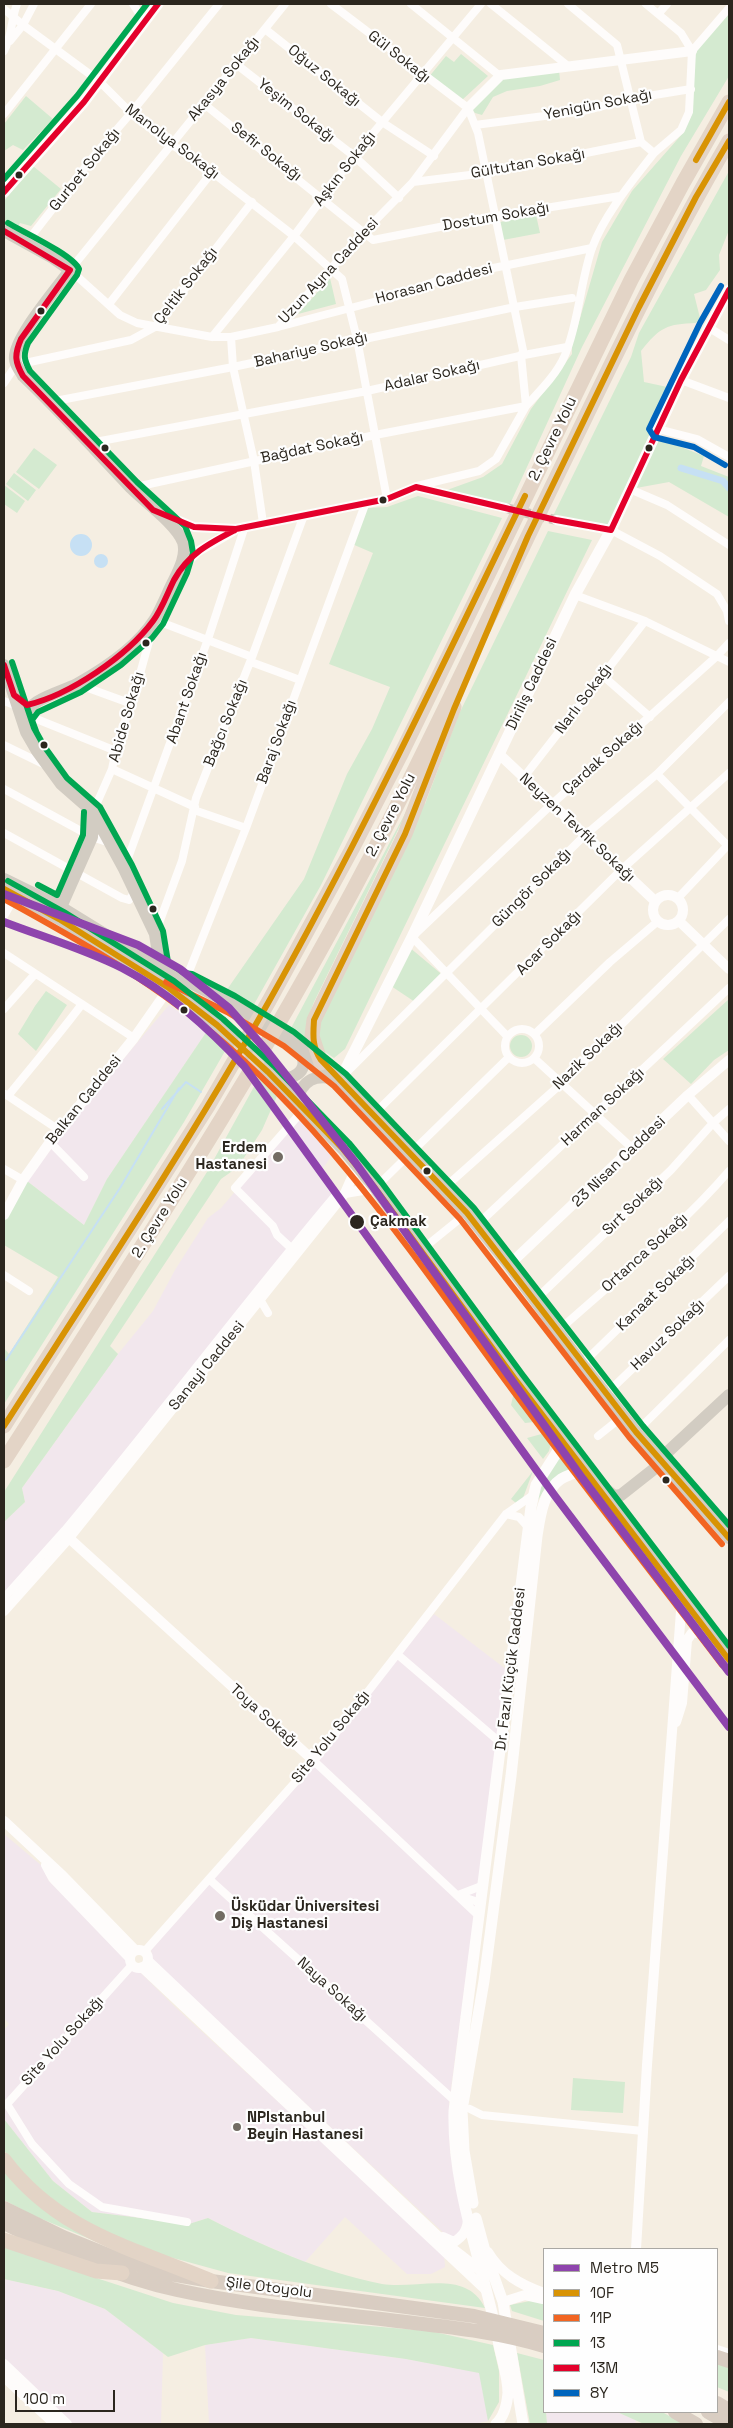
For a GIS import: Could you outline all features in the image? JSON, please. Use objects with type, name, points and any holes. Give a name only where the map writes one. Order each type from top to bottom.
[{"type":"highway","name":"2. Çevre Yolu","points":[[4,1426],[208,1106],[269,1001],[352,849],[402,752],[631,280],[682,183],[729,102]]},
{"type":"highway","name":"2. Çevre Yolu","points":[[4,1461],[180,1187],[320,951],[386,828],[638,307],[696,197],[729,141]]},
{"type":"highway","points":[[321,1063],[312,1036],[314,1020],[405,834],[454,709],[528,536]]},
{"type":"highway","points":[[4,2160],[23,2183],[48,2204],[80,2226],[116,2245],[211,2281]]},
{"type":"highway","name":"Şile Otoyolu","points":[[4,2208],[63,2237],[113,2257],[164,2273],[476,2323],[539,2331]]},
{"type":"highway","name":"Şile Otoyolu","points":[[4,2223],[61,2250],[122,2273],[175,2290],[238,2301],[476,2323],[541,2346]]},
{"type":"highway","points":[[4,2240],[96,2271],[122,2273]]},
{"type":"highway","points":[[718,2404],[729,2410]]},
{"type":"highway","points":[[677,2413],[696,2424]]},
{"type":"highway","points":[[710,2413],[729,2424]]},
{"type":"main road","points":[[4,192],[84,102],[158,4]]},
{"type":"main road","points":[[4,184],[99,81]]},
{"type":"main road","points":[[4,231],[26,242],[70,270],[21,336],[15,353],[16,365],[23,376],[90,443],[131,488],[178,532],[183,544],[184,553],[179,570],[154,620],[134,643],[77,684],[19,707]]},
{"type":"main road","name":"Diriliş Caddesi","points":[[340,1080],[412,937],[574,595],[632,490],[681,380],[729,290]]},
{"type":"main road","points":[[4,664],[26,732],[47,766],[61,784],[93,812],[124,869],[155,934],[160,967]]},
{"type":"main road","points":[[61,907],[92,837],[93,812]]},
{"type":"main road","points":[[4,879],[61,907],[181,981],[189,982],[231,1004],[289,1039],[340,1080],[372,1116],[467,1213],[510,1265],[582,1364],[623,1416],[729,1538]]},
{"type":"main road","points":[[9,891],[169,988],[217,1025],[268,1072],[304,1109],[375,1188],[563,1443],[729,1658]]},
{"type":"main road","points":[[268,1072],[288,1078],[301,1072],[304,1067],[303,1057],[289,1039]]},
{"type":"main road","points":[[304,1109],[300,1102],[300,1094],[307,1082],[320,1076],[340,1080]]},
{"type":"main road","points":[[551,1427],[564,1436],[608,1493],[614,1496],[621,1495],[654,1469],[657,1456],[729,1384]]},
{"type":"main road","points":[[657,1456],[729,1395]]},
{"type":"main road","name":"Dr. Fazıl Küçük Caddesi","points":[[500,2422],[508,2392],[491,2302],[480,2270],[455,2150],[455,2101],[533,1495],[541,1475],[563,1443]]},
{"type":"main road","name":"Dr. Fazıl Küçük Caddesi","points":[[503,2302],[480,2238],[464,2151],[462,2110],[478,2021],[511,1776],[540,1516],[552,1488],[562,1479],[584,1470]]},
{"type":"main road","points":[[619,1516],[625,1500],[652,1479],[665,1472],[674,1475]]},
{"type":"main road","points":[[480,2270],[494,2286],[503,2302],[522,2423]]},
{"type":"street","points":[[9,43],[12,17],[17,4]]},
{"type":"street","points":[[4,51],[34,4]]},
{"type":"street","points":[[4,114],[91,4]]},
{"type":"street","points":[[132,4],[144,21]]},
{"type":"street","name":"Gurbet Sokağı","points":[[26,242],[219,4]]},
{"type":"street","name":"Akasya Sokağı","points":[[70,270],[285,4]]},
{"type":"street","name":"Gül Sokağı","points":[[331,4],[468,108]]},
{"type":"street","points":[[411,4],[500,76]]},
{"type":"street","name":"Aşkın Sokağı","points":[[212,337],[294,236],[354,156],[481,4]]},
{"type":"street","points":[[491,4],[568,66]]},
{"type":"street","points":[[568,4],[617,45],[641,142],[654,153]]},
{"type":"street","points":[[153,510],[194,527],[240,528],[387,499],[416,487],[479,471],[496,459],[526,406],[547,383],[565,356],[580,304],[592,248],[620,196],[654,153],[681,130],[689,112],[692,51],[681,34],[659,13],[646,4]]},
{"type":"street","points":[[659,13],[667,4]]},
{"type":"street","points":[[526,406],[523,355],[507,265],[475,125],[468,108],[500,76],[692,51],[729,8]]},
{"type":"street","name":"Manolya Sokağı","points":[[4,9],[22,25],[99,81],[132,113],[171,144],[252,202],[342,279],[357,339],[387,499]]},
{"type":"street","name":"Oğuz Sokağı","points":[[265,28],[382,122],[434,156]]},
{"type":"street","name":"Yeşim Sokağı","points":[[236,64],[354,156],[399,198]]},
{"type":"street","name":"Yenigün Sokağı","points":[[475,125],[583,111],[630,99],[691,89]]},
{"type":"street","name":"Sefir Sokağı","points":[[204,104],[322,197],[373,240]]},
{"type":"street","name":"Uzun Ayna Caddesi","points":[[70,270],[120,315],[155,327],[212,337],[231,337],[278,327],[363,233],[414,182],[468,108]]},
{"type":"street","name":"Gültutan Sokağı","points":[[414,182],[486,173],[641,142]]},
{"type":"street","points":[[109,304],[212,172]]},
{"type":"street","name":"Dostum Sokağı","points":[[373,240],[496,216],[620,196]]},
{"type":"street","name":"Çeltik Sokağı","points":[[16,365],[131,340],[155,327],[252,202]]},
{"type":"street","name":"Horasan Caddesi","points":[[278,327],[348,307],[400,295],[444,278],[592,248]]},
{"type":"street","name":"Bahariye Sokağı","points":[[50,402],[233,367],[357,339],[515,307],[572,298]]},
{"type":"street","points":[[708,327],[729,340]]},
{"type":"street","points":[[231,337],[233,367],[245,413],[254,460],[262,523]]},
{"type":"street","name":"Adalar Sokağı","points":[[90,443],[367,391],[523,355],[567,347]]},
{"type":"street","points":[[4,383],[16,365]]},
{"type":"street","points":[[681,380],[729,398]]},
{"type":"street","name":"Bağdat Sokağı","points":[[131,488],[254,460],[526,406]]},
{"type":"street","points":[[658,429],[697,439],[729,457]]},
{"type":"street","points":[[416,487],[506,508]]},
{"type":"street","points":[[632,490],[667,505],[729,546]]},
{"type":"street","name":"Baraj Sokağı","points":[[189,982],[190,969],[246,828],[366,502]]},
{"type":"street","name":"Bağcı Sokağı","points":[[155,934],[182,861],[196,798],[252,659],[304,515]]},
{"type":"street","points":[[556,520],[611,530],[660,556],[717,594],[727,611],[729,621]]},
{"type":"street","points":[[179,570],[197,552],[240,528]]},
{"type":"street","name":"Abant Sokağı","points":[[124,869],[208,639],[240,528]]},
{"type":"street","points":[[574,595],[645,621],[729,662]]},
{"type":"street","points":[[154,620],[208,639],[300,680]]},
{"type":"street","name":"Abide Sokağı","points":[[93,812],[112,769],[125,716],[132,704],[154,620]]},
{"type":"street","name":"Narlı Sokağı","points":[[524,778],[645,621]]},
{"type":"street","name":"Çardak Sokağı","points":[[412,937],[552,804],[717,656],[729,643]]},
{"type":"street","points":[[602,675],[650,716]]},
{"type":"street","points":[[77,684],[132,704]]},
{"type":"street","name":"Güngör Sokağı","points":[[340,1080],[584,836],[657,774],[729,702]]},
{"type":"street","points":[[19,707],[116,751]]},
{"type":"street","points":[[4,745],[47,766]]},
{"type":"street","name":"Neyzen Tevfik Sokağı","points":[[499,754],[655,901]]},
{"type":"street","points":[[112,769],[194,808],[246,828]]},
{"type":"street","name":"Acar Sokağı","points":[[372,1116],[621,870],[729,773]]},
{"type":"street","points":[[657,774],[729,845],[678,898]]},
{"type":"street","points":[[4,789],[92,837],[110,844]]},
{"type":"street","points":[[4,833],[126,900],[132,899],[135,892]]},
{"type":"street","points":[[4,914],[9,891]]},
{"type":"street","points":[[668,895],[678,898],[683,907],[679,921],[671,925],[657,922],[653,914],[655,901],[668,895]]},
{"type":"street","name":"Nazik Sokağı","points":[[443,1189],[562,1083],[729,919]]},
{"type":"street","points":[[679,921],[729,969]]},
{"type":"street","points":[[534,1034],[610,962],[657,922]]},
{"type":"street","points":[[412,937],[446,975],[507,1036]]},
{"type":"street","points":[[4,953],[134,1038]]},
{"type":"street","points":[[4,1009],[35,974]]},
{"type":"street","name":"Balkan Caddesi","points":[[4,1215],[23,1180],[50,1142],[134,1038],[169,988]]},
{"type":"street","name":"Harman Sokağı","points":[[477,1225],[729,988]]},
{"type":"street","points":[[59,1130],[6,1094],[55,1041],[82,1004]]},
{"type":"street","points":[[519,1028],[530,1030],[534,1034],[539,1047],[534,1058],[525,1063],[519,1063],[508,1058],[504,1047],[507,1036],[519,1028]]},
{"type":"street","points":[[375,1188],[411,1156],[508,1058]]},
{"type":"street","points":[[534,1058],[632,1148]]},
{"type":"street","name":"23 Nisan Caddesi","points":[[510,1265],[688,1095],[729,1060]]},
{"type":"street","points":[[688,1095],[729,1141]]},
{"type":"street","points":[[291,1248],[277,1235],[273,1226],[235,1188],[304,1109]]},
{"type":"street","name":"Sırt Sokağı","points":[[535,1300],[671,1170],[713,1123],[729,1110]]},
{"type":"street","points":[[50,1142],[84,1177]]},
{"type":"street","name":"Sanayi Caddesi","points":[[4,1611],[258,1296],[345,1194],[357,1166]]},
{"type":"street","points":[[4,1169],[23,1180]]},
{"type":"street","name":"Ortanca Sokağı","points":[[558,1331],[647,1253],[709,1194],[729,1171]]},
{"type":"street","name":"Sanayi Caddesi","points":[[258,1296],[291,1248],[334,1197],[375,1188]]},
{"type":"street","points":[[420,1250],[467,1213]]},
{"type":"street","name":"Kanaat Sokağı","points":[[582,1364],[729,1221]]},
{"type":"street","points":[[4,1275],[29,1291]]},
{"type":"street","name":"Havuz Sokağı","points":[[606,1394],[729,1276]]},
{"type":"street","points":[[258,1296],[268,1313]]},
{"type":"street","points":[[636,1432],[729,1340]]},
{"type":"street","points":[[598,1436],[623,1416]]},
{"type":"street","name":"Site Yolu Sokağı","points":[[187,2222],[102,2208],[69,2184],[32,2144],[7,2104],[139,1959],[314,1761],[506,1514],[533,1495]]},
{"type":"street","points":[[506,1514],[519,1517],[529,1528]]},
{"type":"street","name":"Sanayi Caddesi","points":[[4,1598],[67,1534]]},
{"type":"street","name":"Toya Sokağı","points":[[67,1534],[479,1916]]},
{"type":"street","points":[[636,2248],[682,1598]]},
{"type":"street","points":[[672,1732],[682,1703],[687,1640],[692,1633],[708,1632]]},
{"type":"street","points":[[396,1654],[502,1744]]},
{"type":"street","points":[[4,1821],[44,1859],[53,1878],[486,2290]]},
{"type":"street","name":"Naya Sokağı","points":[[209,1879],[455,2101]]},
{"type":"street","points":[[458,1895],[484,1885]]},
{"type":"street","name":"Toya Sokağı","points":[[458,1895],[481,1903]]},
{"type":"street","points":[[481,1903],[494,1905]]},
{"type":"street","points":[[139,1959],[452,2248],[480,2270]]},
{"type":"street","points":[[470,2109],[482,2115],[643,2131]]},
{"type":"street","points":[[432,2229],[447,2241],[454,2242],[465,2232],[468,2216]]},
{"type":"street","points":[[480,2238],[494,2261],[507,2274],[520,2283],[543,2293]]},
{"type":"street","points":[[503,2302],[525,2295],[543,2299]]},
{"type":"street","points":[[4,2364],[67,2424]]},
{"type":"street","points":[[4,2377],[54,2424]]},
{"type":"shaded area","points":[[169,1005],[207,1031],[107,1179],[84,1225],[27,1181],[87,1102]]},
{"type":"shaded area","points":[[301,1115],[333,1154],[323,1168],[337,1191],[147,1432],[4,1595],[4,1522],[25,1502],[22,1488],[118,1354],[153,1311],[175,1270],[208,1218],[221,1208]]},
{"type":"shaded area","points":[[434,1614],[507,1670],[449,2104],[450,2151],[464,2219],[460,2231],[454,2237],[447,2236],[153,1961],[151,1950]]},
{"type":"shaded area","points":[[4,1834],[42,1866],[49,1881],[174,2006],[444,2254],[445,2267],[431,2274],[407,2274],[345,2217],[305,2262],[248,2238],[208,2218],[189,2224],[92,2212],[53,2181],[4,2119],[4,2030],[9,2024],[4,2018]]},
{"type":"shaded area","points":[[4,2279],[58,2291],[105,2309],[163,2353],[161,2424],[66,2424],[4,2364]]},
{"type":"shaded area","points":[[251,2338],[406,2359],[480,2373],[488,2421],[474,2424],[209,2424],[205,2345]]},
{"type":"shaded area","points":[[546,2413],[619,2413],[636,2420],[635,2424],[547,2424]]},
{"type":"green space","points":[[729,13],[729,76],[681,156],[582,347],[510,504],[499,506],[447,490],[483,477],[502,464],[531,409],[572,354],[572,346],[602,242],[632,191],[683,133],[692,114],[688,67],[692,53]]},
{"type":"green space","points":[[461,54],[488,76],[461,101],[428,78],[446,56],[454,62]]},
{"type":"green space","points":[[559,70],[560,80],[540,86],[507,91],[493,97],[482,115],[475,113],[471,109],[504,78]]},
{"type":"green space","points":[[26,96],[53,119],[23,150],[13,145],[4,151],[4,124]]},
{"type":"green space","points":[[33,166],[61,189],[31,226],[20,223],[17,228],[4,222],[4,201]]},
{"type":"green space","points":[[729,171],[729,230],[719,255],[720,270],[706,290],[694,294],[700,318],[696,323],[678,324],[665,328],[641,351],[644,382],[672,388],[610,525],[553,516],[631,357],[639,333]]},
{"type":"green space","points":[[536,215],[540,233],[503,240],[500,222]]},
{"type":"green space","points":[[330,278],[336,304],[298,314]]},
{"type":"green space","points":[[658,438],[704,456],[701,466],[729,477],[729,517],[669,482],[636,488]]},
{"type":"green space","points":[[34,448],[57,465],[39,489],[16,472]]},
{"type":"green space","points":[[14,473],[36,490],[28,501],[6,484]]},
{"type":"green space","points":[[4,485],[25,501],[17,513],[4,504]]},
{"type":"green space","points":[[418,496],[502,518],[321,885],[252,1008],[226,991],[304,879],[347,774],[372,729],[390,687],[329,664],[373,553],[352,544],[366,508],[387,507]]},
{"type":"green space","points":[[548,531],[592,540],[345,1049],[334,1058],[319,1048],[318,1027],[425,804],[458,716]]},
{"type":"green space","points":[[417,791],[314,1002],[307,1020],[310,1046],[289,1032]]},
{"type":"green space","points":[[409,947],[445,977],[418,1004],[388,984]]},
{"type":"green space","points":[[46,991],[67,1005],[36,1051],[18,1034]]},
{"type":"green space","points":[[729,999],[729,1050],[714,1060],[691,1084],[663,1059]]},
{"type":"green space","points":[[207,1031],[214,1032],[228,1046],[184,1122],[4,1404],[4,1348],[9,1354],[58,1277],[4,1245],[4,1219],[27,1181],[84,1225],[107,1179]]},
{"type":"green space","points":[[521,1035],[529,1038],[532,1046],[529,1054],[521,1057],[513,1054],[510,1046],[513,1038]]},
{"type":"green space","points":[[261,1074],[277,1096],[262,1130],[238,1167],[221,1179],[110,1346],[118,1354],[22,1488],[25,1502],[4,1522],[4,1492],[207,1172]]},
{"type":"green space","points":[[514,1392],[534,1422],[525,1423],[511,1405]]},
{"type":"green space","points":[[545,1433],[551,1443],[549,1451],[543,1459],[527,1438]]},
{"type":"green space","points":[[559,1455],[570,1469],[546,1487],[538,1500],[536,1494]]},
{"type":"green space","points":[[533,1471],[523,1498],[516,1503],[511,1499]]},
{"type":"green space","points":[[573,2078],[625,2082],[623,2113],[571,2110]]},
{"type":"green space","points":[[4,2119],[53,2181],[92,2212],[189,2224],[208,2218],[293,2257],[359,2279],[382,2284],[440,2283],[466,2288],[477,2296],[485,2308],[228,2273],[155,2253],[91,2228],[55,2205],[16,2168],[4,2150]]},
{"type":"green space","points":[[4,2170],[114,2249],[32,2215],[4,2200]]},
{"type":"green space","points":[[4,2246],[173,2303],[236,2315],[430,2331],[493,2345],[499,2371],[499,2402],[488,2421],[479,2373],[406,2359],[251,2338],[205,2345],[168,2357],[105,2309],[58,2291],[4,2279]]},
{"type":"green space","points":[[535,2300],[543,2303],[543,2321],[512,2311],[510,2305]]},
{"type":"green space","points":[[517,2353],[543,2360],[543,2413],[546,2413],[547,2424],[530,2424]]},
{"type":"green space","points":[[718,2362],[729,2366],[729,2392],[718,2387]]},
{"type":"green space","points":[[619,2413],[664,2413],[684,2424],[644,2424]]},
{"type":"water","points":[[81,534],[89,537],[92,545],[89,553],[81,556],[73,553],[70,545],[73,537]]},
{"type":"water","points":[[98,554],[104,554],[108,561],[104,568],[98,568],[94,564],[94,558]]},
{"type":"waterway","points":[[681,468],[723,481],[729,488]]},
{"type":"waterway","points":[[162,1109],[186,1082],[201,1092]]},
{"type":"waterway","points":[[6,1360],[120,1188],[179,1088]]},
{"type":"tunnel","points":[[506,508],[556,520]]},
{"type":"metro line","name":"M5","points":[[4,894],[138,945],[180,969],[229,1008],[267,1051],[355,1162],[583,1479],[729,1672]]},
{"type":"metro line","name":"M5","points":[[4,922],[93,955],[122,968],[156,988],[187,1012],[244,1066],[555,1496],[729,1727]]},
{"type":"transit line","name":"13","points":[[4,179],[77,96],[147,4]]},
{"type":"transit line","name":"13M","points":[[4,192],[84,102],[158,4]]},
{"type":"transit line","name":"10F","points":[[696,160],[729,102]]},
{"type":"transit line","name":"10F","points":[[729,141],[696,197],[639,307],[528,536],[454,709],[405,834],[314,1020],[313,1036],[316,1050],[321,1060],[467,1213],[636,1432],[729,1538]]},
{"type":"transit line","name":"13","points":[[8,223],[58,251],[75,263],[79,269],[77,275],[28,343],[25,351],[26,364],[30,371],[137,482],[185,526],[193,553],[187,573],[163,624],[152,638],[121,665],[81,692],[38,712],[32,720],[36,731]]},
{"type":"transit line","name":"13M","points":[[4,231],[70,270],[21,339],[16,354],[20,371],[153,510],[194,527],[236,529],[387,499],[416,487],[556,520],[611,530]]},
{"type":"transit line","name":"8Y","points":[[721,286],[700,323],[649,429],[654,437],[694,447],[725,465]]},
{"type":"transit line","name":"13M","points":[[611,530],[681,380],[729,290]]},
{"type":"transit line","name":"10F","points":[[4,1426],[172,1164],[268,1003],[368,815],[525,496]]},
{"type":"transit line","name":"13M","points":[[4,665],[14,695],[27,705],[61,693],[79,683],[113,660],[142,634],[162,606],[174,580],[193,556],[235,530]]},
{"type":"transit line","name":"13","points":[[12,662],[34,728],[44,746],[67,778],[100,807],[132,865],[163,931],[168,962],[184,973],[192,974],[235,996],[294,1032],[346,1074],[474,1208],[643,1426],[729,1525]]},
{"type":"transit line","name":"13","points":[[38,885],[57,895],[83,835],[84,812]]},
{"type":"transit line","name":"13","points":[[8,881],[64,912],[174,981],[223,1019],[274,1066],[349,1143],[382,1183],[522,1374],[729,1646]]},
{"type":"transit line","name":"10F","points":[[4,889],[59,919],[169,988],[217,1025],[268,1072],[343,1149],[375,1188],[515,1379],[729,1660]]},
{"type":"transit line","name":"11P","points":[[4,899],[84,944],[162,994],[210,1031],[253,1069],[293,1109],[331,1151],[402,1239],[556,1449],[722,1665]]},
{"type":"transit line","name":"11P","points":[[166,982],[227,1012],[284,1046],[334,1086],[460,1219],[629,1437],[722,1544]]},
{"type":"place","name":"Erdem Hastanesi","points":[[278,1157]]},
{"type":"place","name":"Çakmak","points":[[357,1222]]},
{"type":"place","name":"Üsküdar Üniversitesi Diş Hastanesi","points":[[220,1916]]},
{"type":"place","name":"NPIstanbul Beyin Hastanesi","points":[[237,2127]]}]
